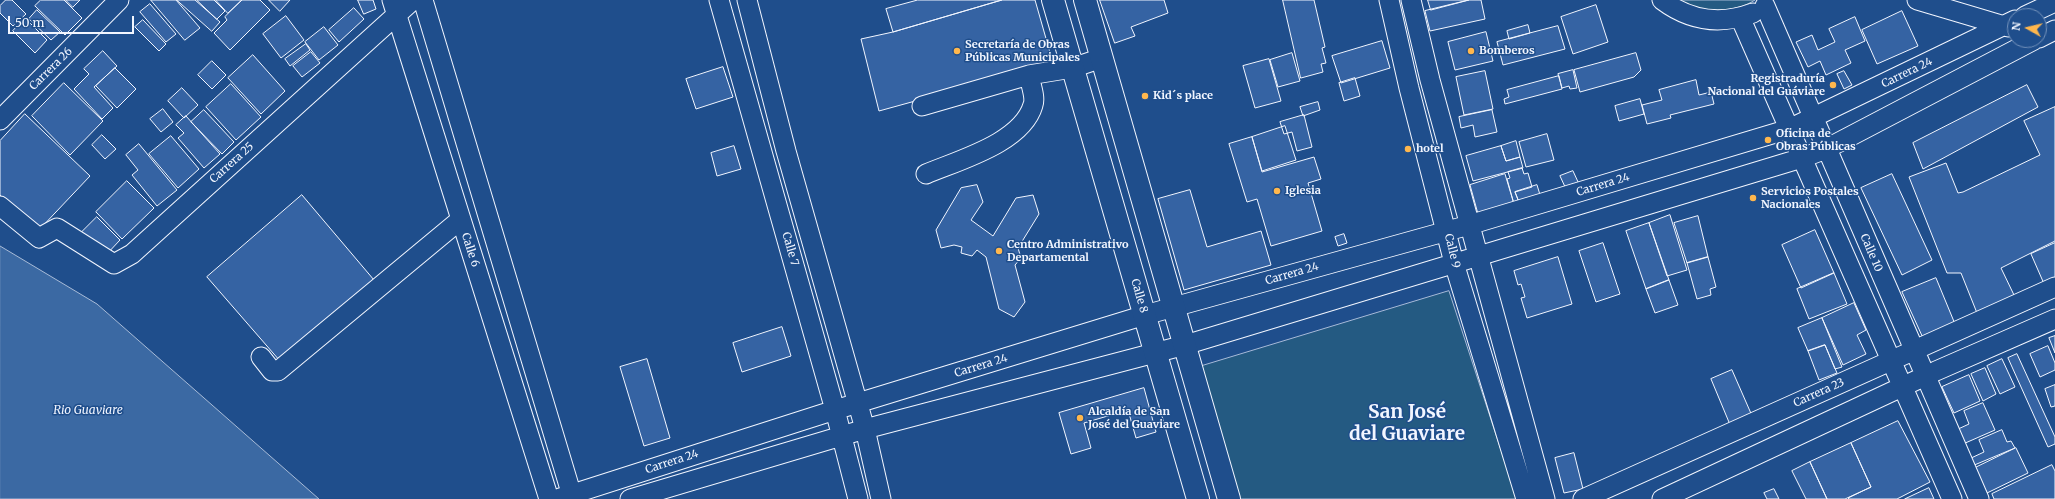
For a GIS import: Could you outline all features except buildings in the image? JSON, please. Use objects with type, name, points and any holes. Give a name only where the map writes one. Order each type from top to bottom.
[{"type":"main road","name":"Calle 8","points":[[1053,0],[1198,499]]},
{"type":"main road","points":[[1084,0],[1229,499]]},
{"type":"street","name":"Carrera 26","points":[[0,120],[119,0]]},
{"type":"street","name":"Carrera 25","points":[[0,206],[39,238],[57,228],[114,264],[132,254],[395,8],[414,0]]},
{"type":"street","points":[[424,0],[567,497]]},
{"type":"street","name":"Calle 7","points":[[719,0],[835,410],[858,499]]},
{"type":"street","name":"Calle 7","points":[[747,0],[786,150],[856,404],[865,429],[881,499]]},
{"type":"street","name":"Calle 9","points":[[1389,0],[1409,88],[1454,263],[1526,499]]},
{"type":"street","points":[[1411,0],[1430,80],[1545,499]]},
{"type":"street","points":[[1662,0],[1688,15],[1705,19],[1723,20],[1740,18],[1768,3]]},
{"type":"street","points":[[1917,0],[2007,24]]},
{"type":"street","points":[[2024,0],[2052,6]]},
{"type":"street","name":"Calle 10","points":[[1768,3],[1813,119],[1978,499]]},
{"type":"street","name":"Calle 6","points":[[395,8],[460,220],[549,499]]},
{"type":"street","points":[[1740,18],[1952,499]]},
{"type":"street","name":"Carrera 24","points":[[567,497],[835,410],[1144,315],[1447,232],[1789,129],[2007,27]]},
{"type":"street","name":"Carrera 24","points":[[630,499],[865,429],[1185,344],[1802,158],[1826,148],[2021,48]]},
{"type":"street","points":[[922,106],[1029,75],[1072,68],[1102,58]]},
{"type":"street","points":[[926,174],[998,144],[1011,135],[1026,118],[1034,104],[1029,75]]},
{"type":"street","points":[[1409,88],[1430,80]]},
{"type":"street","points":[[763,156],[786,150]]},
{"type":"street","points":[[261,357],[272,371],[278,371],[460,220]]},
{"type":"street","name":"Carrera 23","points":[[1583,499],[2055,287]]},
{"type":"street","points":[[1662,499],[1925,376],[2055,319]]},
{"type":"shaded area","points":[[1678,0],[1755,0],[1737,8],[1727,10],[1706,10],[1686,5]]},
{"type":"shaded area","points":[[1449,291],[1517,499],[1238,499],[1202,366]]},
{"type":"water","name":"Rio Guaviare","points":[[0,246],[97,304],[319,499],[0,499]]},
{"type":"place","name":"Secretaría de Obras Públicas Municipales","points":[[957,51]]},
{"type":"place","name":"Bomberos","points":[[1471,51]]},
{"type":"place","name":"Registraduría Nacional del Guáviare","points":[[1833,85]]},
{"type":"place","name":"Kid´s place","points":[[1145,96]]},
{"type":"place","name":"Oficina de Obras Públicas","points":[[1768,140]]},
{"type":"place","name":"hotel","points":[[1408,149]]},
{"type":"place","name":"Iglesia","points":[[1277,191]]},
{"type":"place","name":"Servicios Postales Nacionales","points":[[1753,198]]},
{"type":"place","name":"Centro Administrativo Departamental","points":[[999,251]]},
{"type":"place","name":"Alcaldía de San José del Guaviare","points":[[1080,418]]},
{"type":"district","name":"San José del Guaviare","points":[[1407,424]]}]
